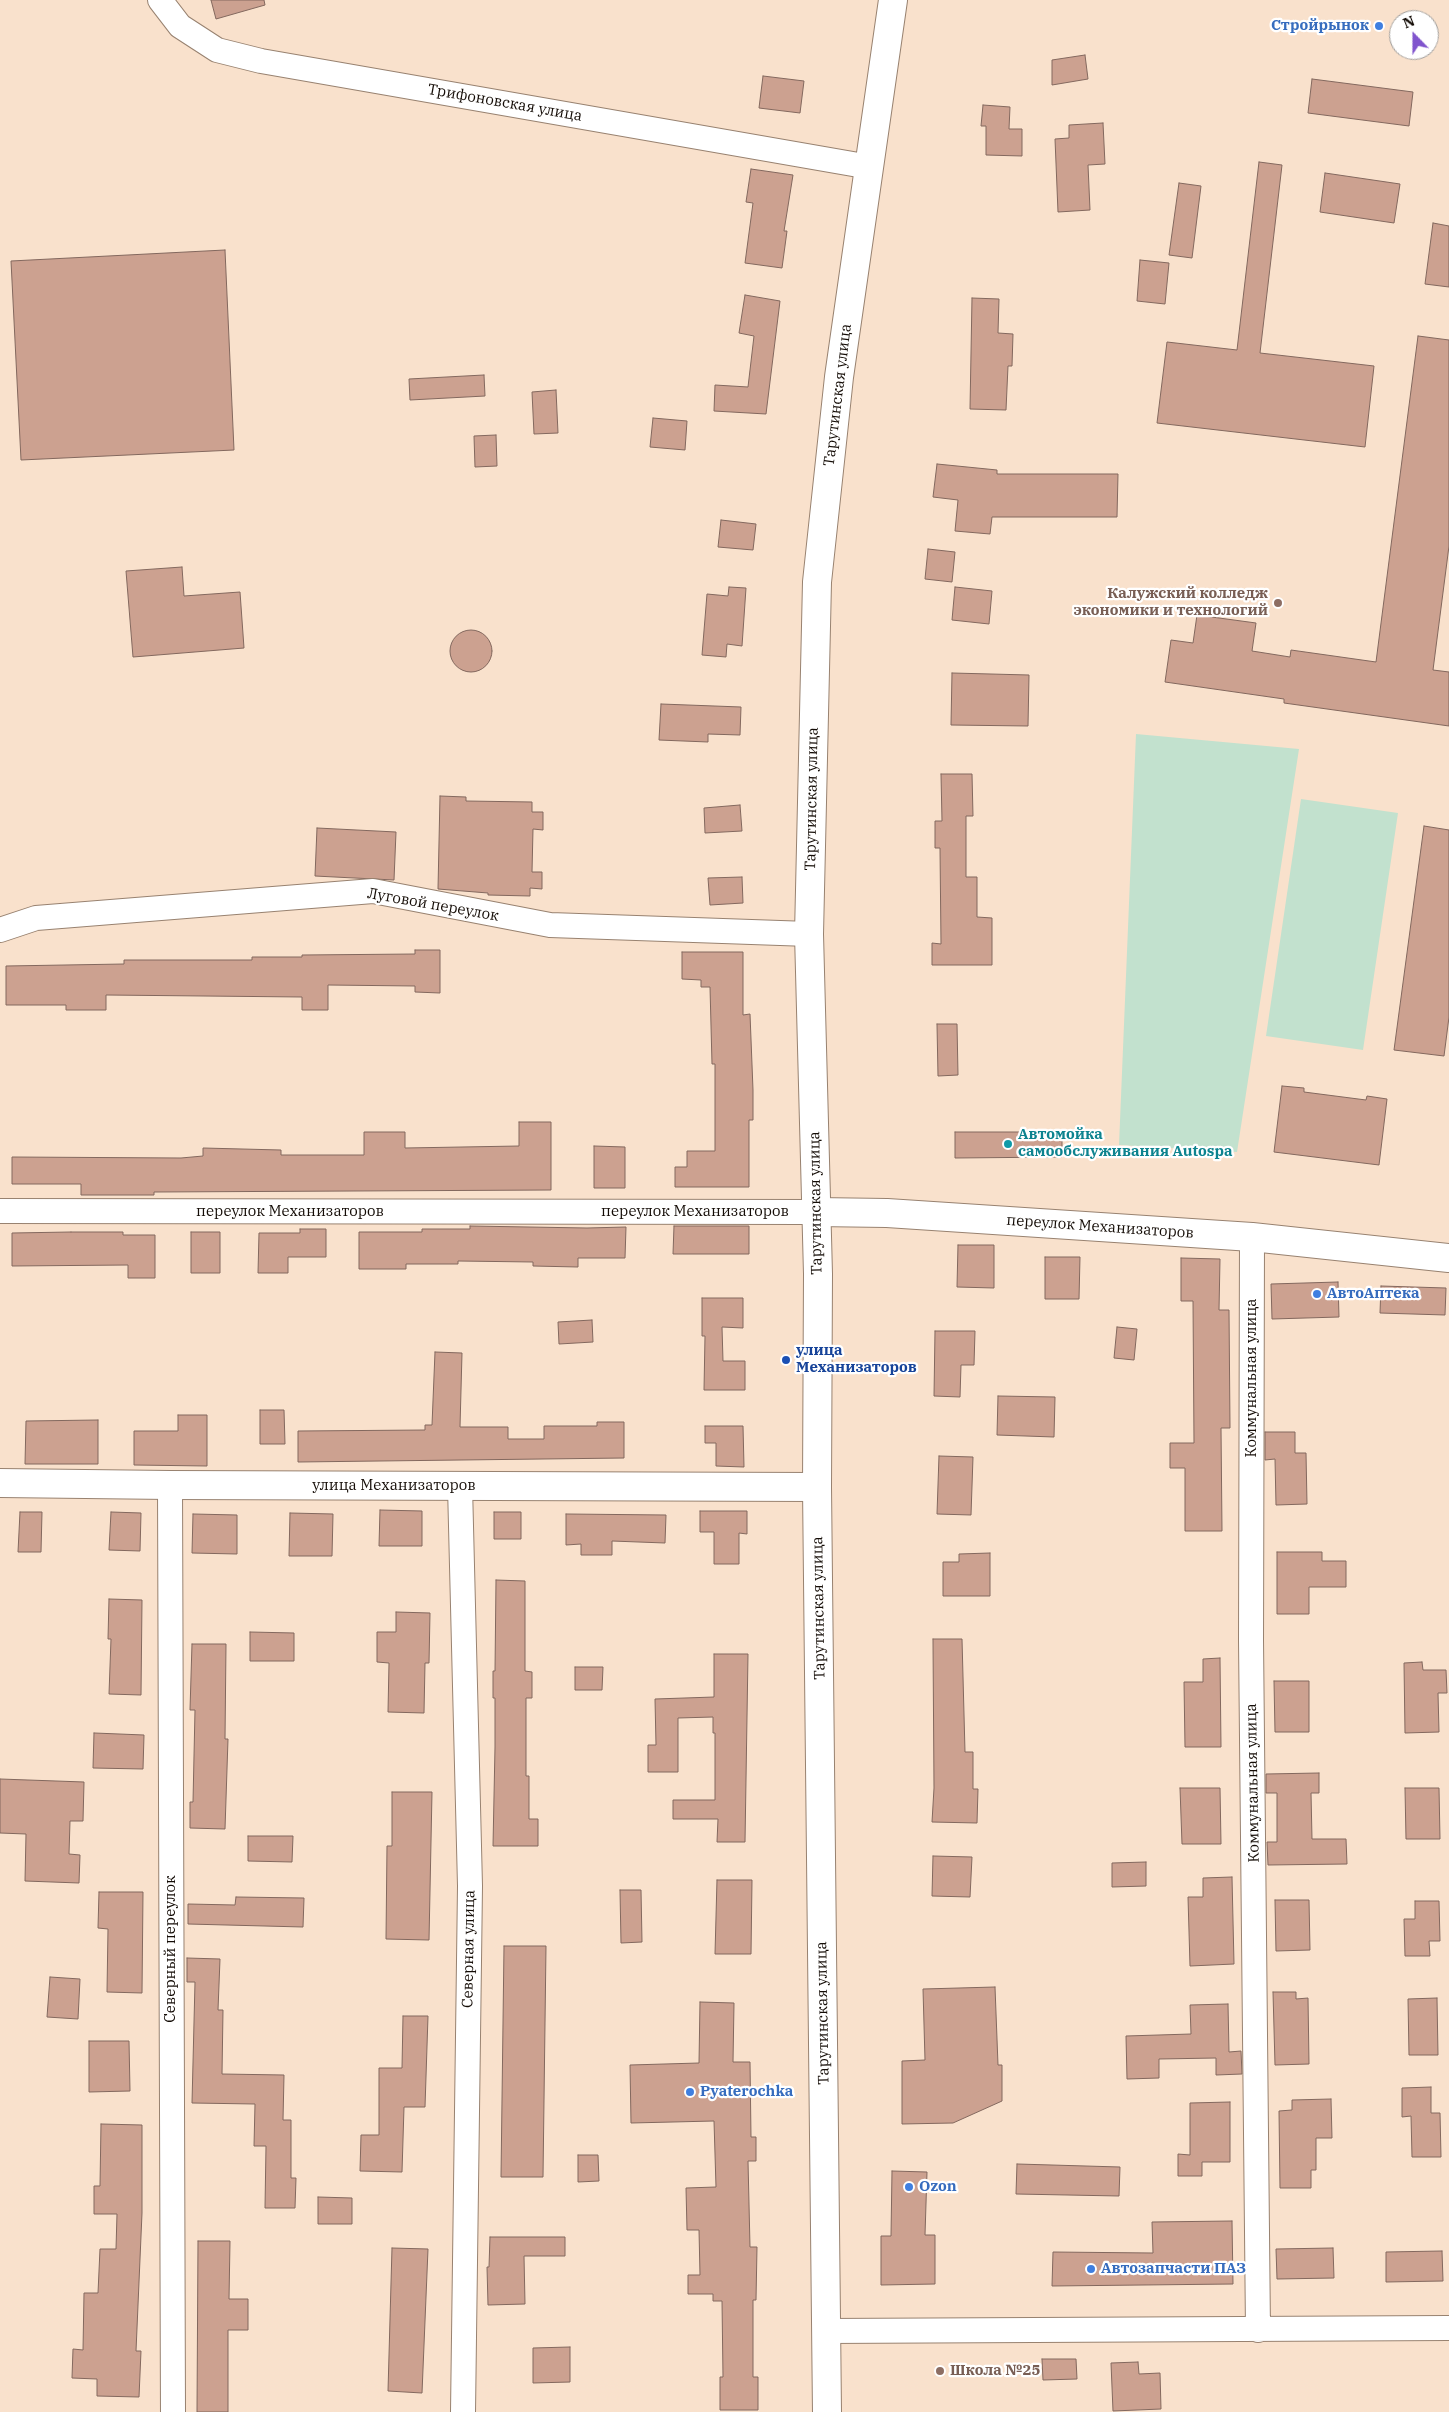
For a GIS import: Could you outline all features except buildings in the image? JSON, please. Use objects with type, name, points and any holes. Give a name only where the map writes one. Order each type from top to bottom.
[{"type":"main road","name":"Тарутинская улица","points":[[827,2412],[818,1487],[818,1274],[813,1039],[808,934],[817,582],[839,377],[893,0]]},
{"type":"main road","name":"переулок Механизаторов","points":[[816,1212],[887,1213],[1252,1237],[1449,1258]]},
{"type":"main road","name":"улица Механизаторов","points":[[0,1482],[170,1485],[818,1487]]},
{"type":"street","name":"Трифоновская улица","points":[[160,0],[180,26],[217,50],[261,61],[870,167]]},
{"type":"street","name":"Луговой переулок","points":[[0,930],[36,918],[373,892],[550,926],[808,934]]},
{"type":"street","name":"переулок Механизаторов","points":[[0,1211],[816,1212]]},
{"type":"street","name":"Коммунальная улица","points":[[1252,1237],[1251,1640],[1258,2330]]},
{"type":"street","name":"Северный переулок","points":[[170,1485],[173,2412]]},
{"type":"street","name":"Северная улица","points":[[460,1486],[470,1886],[463,2412]]},
{"type":"street","points":[[826,2332],[1449,2328]]},
{"type":"green space","points":[[1136,734],[1299,749],[1237,1152],[1119,1145]]},
{"type":"green space","points":[[1301,799],[1398,813],[1363,1050],[1266,1036]]},
{"type":"place","name":"Стройрынок","points":[[1379,26]]},
{"type":"place","name":"Калужский колледж экономики и технологий","points":[[1278,603]]},
{"type":"place","name":"Автомойка самообслуживания Autospa","points":[[1008,1144]]},
{"type":"place","name":"АвтоАптека","points":[[1317,1294]]},
{"type":"place","name":"улица Механизаторов","points":[[786,1360]]},
{"type":"place","name":"Pyaterochka","points":[[690,2092]]},
{"type":"place","name":"Ozon","points":[[909,2187]]},
{"type":"place","name":"Автозапчасти ПАЗ","points":[[1091,2269]]},
{"type":"place","name":"Школа №25","points":[[940,2371]]}]
